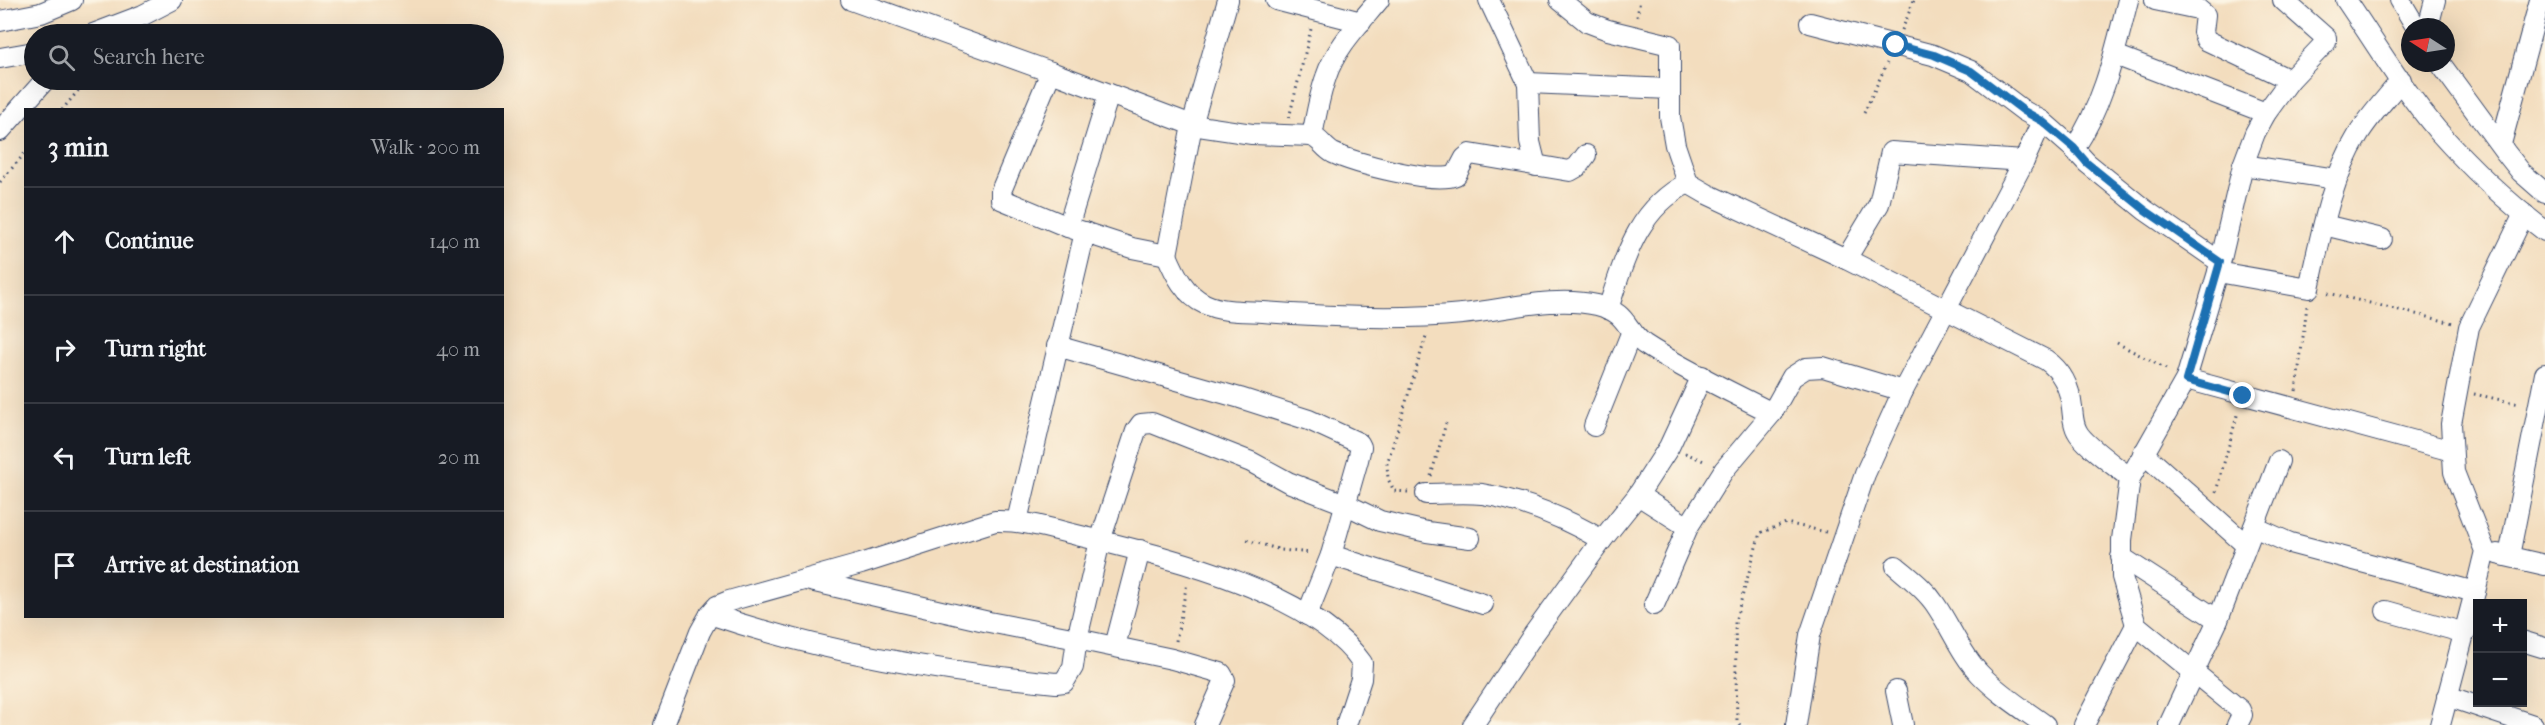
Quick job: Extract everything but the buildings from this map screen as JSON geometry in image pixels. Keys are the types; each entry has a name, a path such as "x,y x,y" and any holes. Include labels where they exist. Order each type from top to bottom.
{"street":[{"path":"0,21 41,13 72,0"},
{"path":"119,24 172,0"},
{"path":"1228,0 1192,125 1167,255 1179,281 1195,298 1222,309 1290,314 1432,316 1500,310 1560,301 1590,304 1621,315 1632,332 1656,351 1772,413"},
{"path":"1276,0 1361,22"},
{"path":"1312,136 1326,75 1350,34 1379,0"},
{"path":"1489,0 1528,83 1530,142 1536,166"},
{"path":"1560,0 1587,22 1608,30 1669,43 1670,117 1673,136 1688,183 1846,259 2046,360 2058,369 2071,397 2073,421 2077,433 2130,478"},
{"path":"2074,148 2087,129 2101,97 2115,55 2128,0"},
{"path":"2155,0 2198,9 2205,15 2203,32 2206,40 2290,80"},
{"path":"2237,725 2242,712 2136,625 2122,577 2121,557 2130,478 2186,380 2219,267 2242,165 2266,113 2290,80 2325,43 2326,38 2283,0"},
{"path":"2346,0 2438,131 2470,165 2545,231"},
{"path":"2400,0 2411,18"},
{"path":"2430,18 2435,0"},
{"path":"2501,144 2540,0"},
{"path":"860,1 1192,125 1252,134 1312,136 1321,140 1335,153 1402,173 1447,178 1456,175 1465,158 1470,154 1570,171 1577,167 1586,155"},
{"path":"1810,23 1934,55 1959,64 2042,121 2074,148 2087,163 2219,267 2309,288 2336,179 2359,133 2401,80"},
{"path":"0,58 24,54"},
{"path":"2115,55 2266,113"},
{"path":"1051,72 1000,196 1001,199 1015,207 1076,230 1132,248 1167,255"},
{"path":"2447,72 2521,172 2545,193"},
{"path":"1528,83 1670,89"},
{"path":"0,131 36,90"},
{"path":"1017,521 1057,346 1076,230 1109,94"},
{"path":"1796,725 1810,635 1865,474 1903,391 1947,310 1978,244 2024,161 2042,121"},
{"path":"1846,259 1879,204 1891,152 2024,161"},
{"path":"2242,165 2336,179"},
{"path":"1608,309 1632,241 1646,217 1668,193 1688,183"},
{"path":"2440,725 2470,627 2475,592 2485,551 2458,483 2452,452 2451,424 2469,327 2524,214"},
{"path":"2324,225 2382,240"},
{"path":"1594,426 1632,332"},
{"path":"1057,346 1240,398 1309,420 1358,441 1361,447 1331,555 1306,615"},
{"path":"1654,605 1688,527 1724,470 1772,413 1792,377 1812,367 1823,367 1903,391"},
{"path":"2509,556 2545,374"},
{"path":"1473,725 1533,635 1638,495 1669,447 1702,376"},
{"path":"2186,380 2452,452"},
{"path":"710,614 780,635 932,668 1056,683 1064,682 1073,667 1077,639 1100,541 1136,431 1141,424 1146,422 1251,462 1288,482 1396,526 1470,538"},
{"path":"2143,453 2246,545"},
{"path":"2169,725 2218,620 2279,460"},
{"path":"1426,494 1491,496 1553,514 1602,540"},
{"path":"1638,495 1688,527"},
{"path":"668,724 700,632 710,614 722,604 995,521 1017,521 1140,550 1244,583 1306,615 1346,644 1362,663 1360,679 1346,725"},
{"path":"2254,527 2290,543 2475,592"},
{"path":"1115,646 1140,550"},
{"path":"2485,551 2545,565"},
{"path":"1331,555 1483,604"},
{"path":"2121,557 2218,620"},
{"path":"1896,566 1919,585 1935,604 1957,642 1980,673 2011,702 2045,725"},
{"path":"806,580 989,622 1115,646 1219,671 1224,676 1221,690 1205,725"},
{"path":"2386,611 2470,627"},
{"path":"2084,725 2136,625"},
{"path":"2527,641 2545,648"},
{"path":"1896,691 1903,725"},
{"path":"2447,696 2533,725"}],"path":[{"path":"1864,113 1914,0"},
{"path":"1285,135 1316,9"},
{"path":"64,108 79,90"},
{"path":"0,182 24,154"},
{"path":"2293,408 2309,288 2469,327"},
{"path":"1432,316 1387,464 1388,479 1394,491 1426,494 1446,423"},
{"path":"2117,343 2186,380"},
{"path":"2457,390 2538,408"},
{"path":"2210,514 2243,396"},
{"path":"1669,447 1724,470"},
{"path":"1740,725 1737,721 1735,622 1760,533 1786,523 1845,536"},
{"path":"1247,540 1281,550 1331,555"},
{"path":"1172,659 1190,566"}],"route":[{"path":"1896,45 1934,55 1971,71 2024,111 2042,121 2074,148 2087,163 2145,210 2220,262 2186,380 2243,396"}]}
